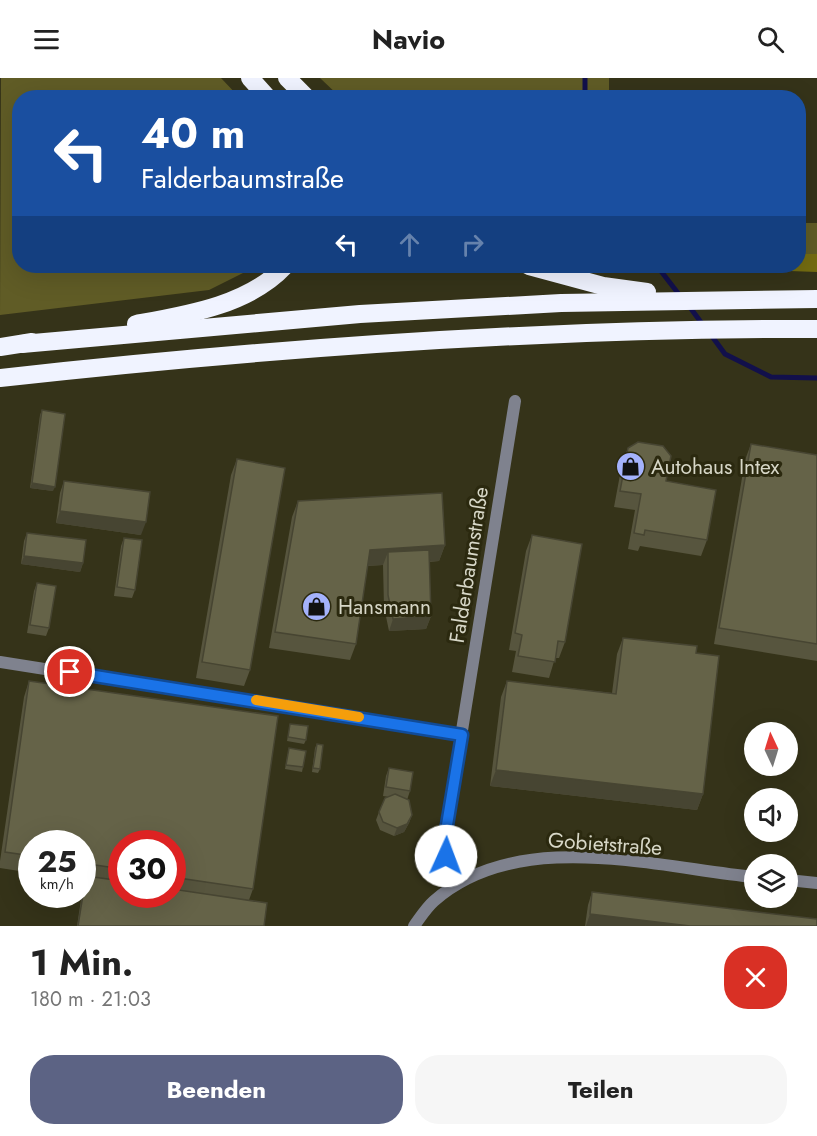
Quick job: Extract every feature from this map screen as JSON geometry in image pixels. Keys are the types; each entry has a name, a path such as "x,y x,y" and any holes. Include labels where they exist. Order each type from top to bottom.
{"highway":[{"path":"250,78 261,90"},
{"path":"287,78 299,90"},
{"path":"0,347 145,323 209,308 256,289 276,273"},
{"path":"555,273 603,286 666,297 817,299"},
{"path":"22,344 360,314 666,297"},
{"path":"0,378 166,360 350,345 563,334 817,329"}],"street":[{"name":"Falderbaumstraße","path":"456,884 446,856 445,837 515,402"},
{"path":"0,662 462,735"},
{"name":"Gobietstraße","path":"456,884 488,868 518,861 554,857 597,858 744,876"},
{"path":"798,881 817,883"},
{"path":"414,926 433,902 456,884"}],"shaded area":[{"path":"1,78 221,78 232,90 12,90 12,273 243,273 209,290 0,315"},
{"path":"320,78 609,78 609,90 333,90"},
{"path":"806,223 817,223 817,254 806,254"},
{"path":"806,254 817,254 817,272 806,272"}],"building":[{"path":"42,410 65,414 55,487 32,483"},
{"path":"638,442 663,446 671,456 666,481 716,490 707,540 645,530 644,535 634,533 641,494 620,491 628,448"},
{"path":"751,444 817,455 817,644 719,628"},
{"path":"237,459 285,468 250,670 202,662"},
{"path":"64,481 150,492 146,522 60,511"},
{"name":"Hansmann","path":"442,493 445,545 370,550 356,644 275,632 298,501"},
{"path":"27,533 86,540 83,563 24,556"},
{"path":"532,535 582,544 565,642 558,641 555,662 518,656 522,635 515,633"},
{"path":"124,538 142,540 135,590 117,587"},
{"path":"429,550 431,616 393,619 388,595 388,552"},
{"path":"37,583 56,586 49,628 30,625"},
{"path":"623,638 697,646 696,653 719,656 703,794 496,770 507,681 616,694"},
{"path":"29,681 278,716 253,889 186,879 186,830 108,830 108,867 96,865 96,830 18,830 18,854 5,852"},
{"path":"290,724 308,726 306,740 288,737"},
{"path":"317,744 323,745 320,769 313,768"},
{"path":"289,748 306,751 303,767 286,765"},
{"path":"389,768 413,772 410,791 386,787"},
{"path":"395,794 409,800 412,815 407,824 397,828 383,822 379,812 385,798"},
{"path":"96,877 108,879 108,908 186,908 186,891 267,903 264,926 78,926 81,908 96,908"},
{"path":"592,892 817,919 817,926 690,926 590,914"}],"waterway":[{"path":"585,78 585,90"},
{"path":"662,273 681,297"},
{"path":"689,306 703,325"},
{"path":"711,335 725,354 771,377 817,378"}],"slow traffic":[{"path":"256,700 359,717"}],"place":[{"name":"Autohaus Intex","path":"630,467"},
{"name":"Hansmann","path":"317,607"}],"route":[{"path":"70,672 387,721 462,735 445,837 446,856"}]}
